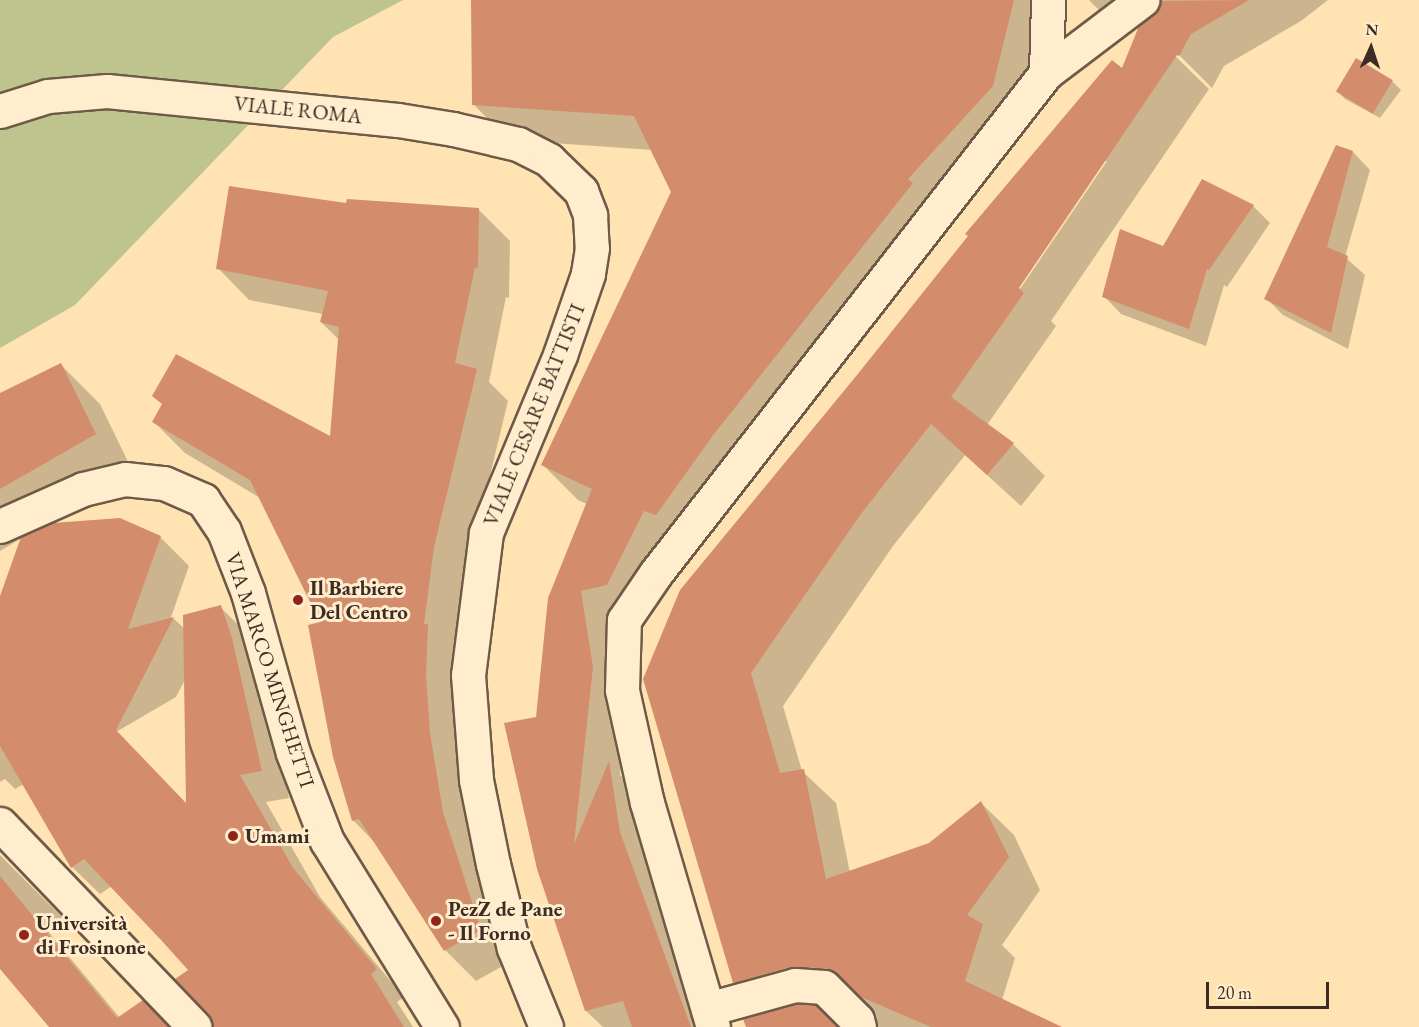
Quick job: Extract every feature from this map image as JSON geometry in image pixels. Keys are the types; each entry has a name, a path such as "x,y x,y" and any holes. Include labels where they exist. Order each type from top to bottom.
{"street":[{"path":"1046,73 1048,0"},
{"path":"859,1027 857,1020 824,987 795,986 710,1018 647,803 622,690 624,620 656,573 1046,73 1142,0"},
{"name":"VIALE ROMA","path":"0,111 48,96 107,92 398,120 453,129 518,144 549,160 581,191"},
{"name":"VIALE CESARE BATTISTI","path":"546,1027 514,948 493,864 477,780 468,675 486,533 560,355 588,274 592,248 590,215 581,191"},
{"name":"VIA MARCO MINGHETTI","path":"0,526 83,489 125,479 164,483 203,500 224,531 248,594 293,753 327,840 442,1027"},
{"path":"0,824 195,1027"}],"green space":[{"path":"0,0 403,0 333,37 75,305 0,348"}],"building":[{"path":"471,0 1014,0 993,86 908,179 913,183 714,434 656,515 644,511 607,585 581,591 593,667 574,844 609,761 620,832 691,1027 632,1027 623,1001 585,1011 537,869 504,723 536,717 548,598 592,489 541,465 671,192 634,116 472,105"},
{"path":"1249,0 1191,34 1179,56 1177,55 1019,288 1024,293 951,397 1014,443 987,475 931,424 861,514 751,673 780,773 804,769 826,879 929,843 981,801 1009,857 967,915 983,924 965,981 1062,1027 931,1027 861,997 837,974 825,968 790,967 733,983 643,679 680,590 857,375 968,236 965,234 1112,60 1122,68 1139,26 1154,15 1160,1"},
{"path":"1356,58 1393,80 1373,114 1336,91"},
{"path":"1336,145 1353,151 1327,247 1348,256 1331,333 1264,299"},
{"path":"1202,179 1254,205 1209,270 1207,269 1189,329 1102,297 1120,229 1163,246"},
{"path":"229,186 346,203 347,199 479,208 478,268 475,267 455,363 477,369 434,547 424,624 428,624 426,676 430,733 443,812 481,930 444,951 359,819 352,821 333,757 308,625 320,622 250,480 152,422 162,404 152,396 176,354 330,436 339,327 320,322 328,291 216,269"},
{"path":"61,363 96,434 0,489 0,393"},
{"path":"120,518 161,536 128,629 174,617 116,730 186,803 183,615 221,605 232,638 262,771 240,775 293,868 377,969 371,974 404,1027 213,1027 209,1014 175,979 188,970 84,859 71,868 0,746 0,596 21,537 53,523"},
{"name":"Università di Frosinone","path":"0,876 117,1018 143,1000 169,1027 49,1027 0,969"},
{"path":"797,1004 816,1005 837,1027 746,1027 743,1019"}],"place":[{"name":"Il Barbiere Del Centro","path":"298,600"},
{"name":"Umami","path":"233,836"},
{"name":"PezZ de Pane - Il Forno","path":"436,921"},
{"name":"Università di Frosinone","path":"24,935"}]}
